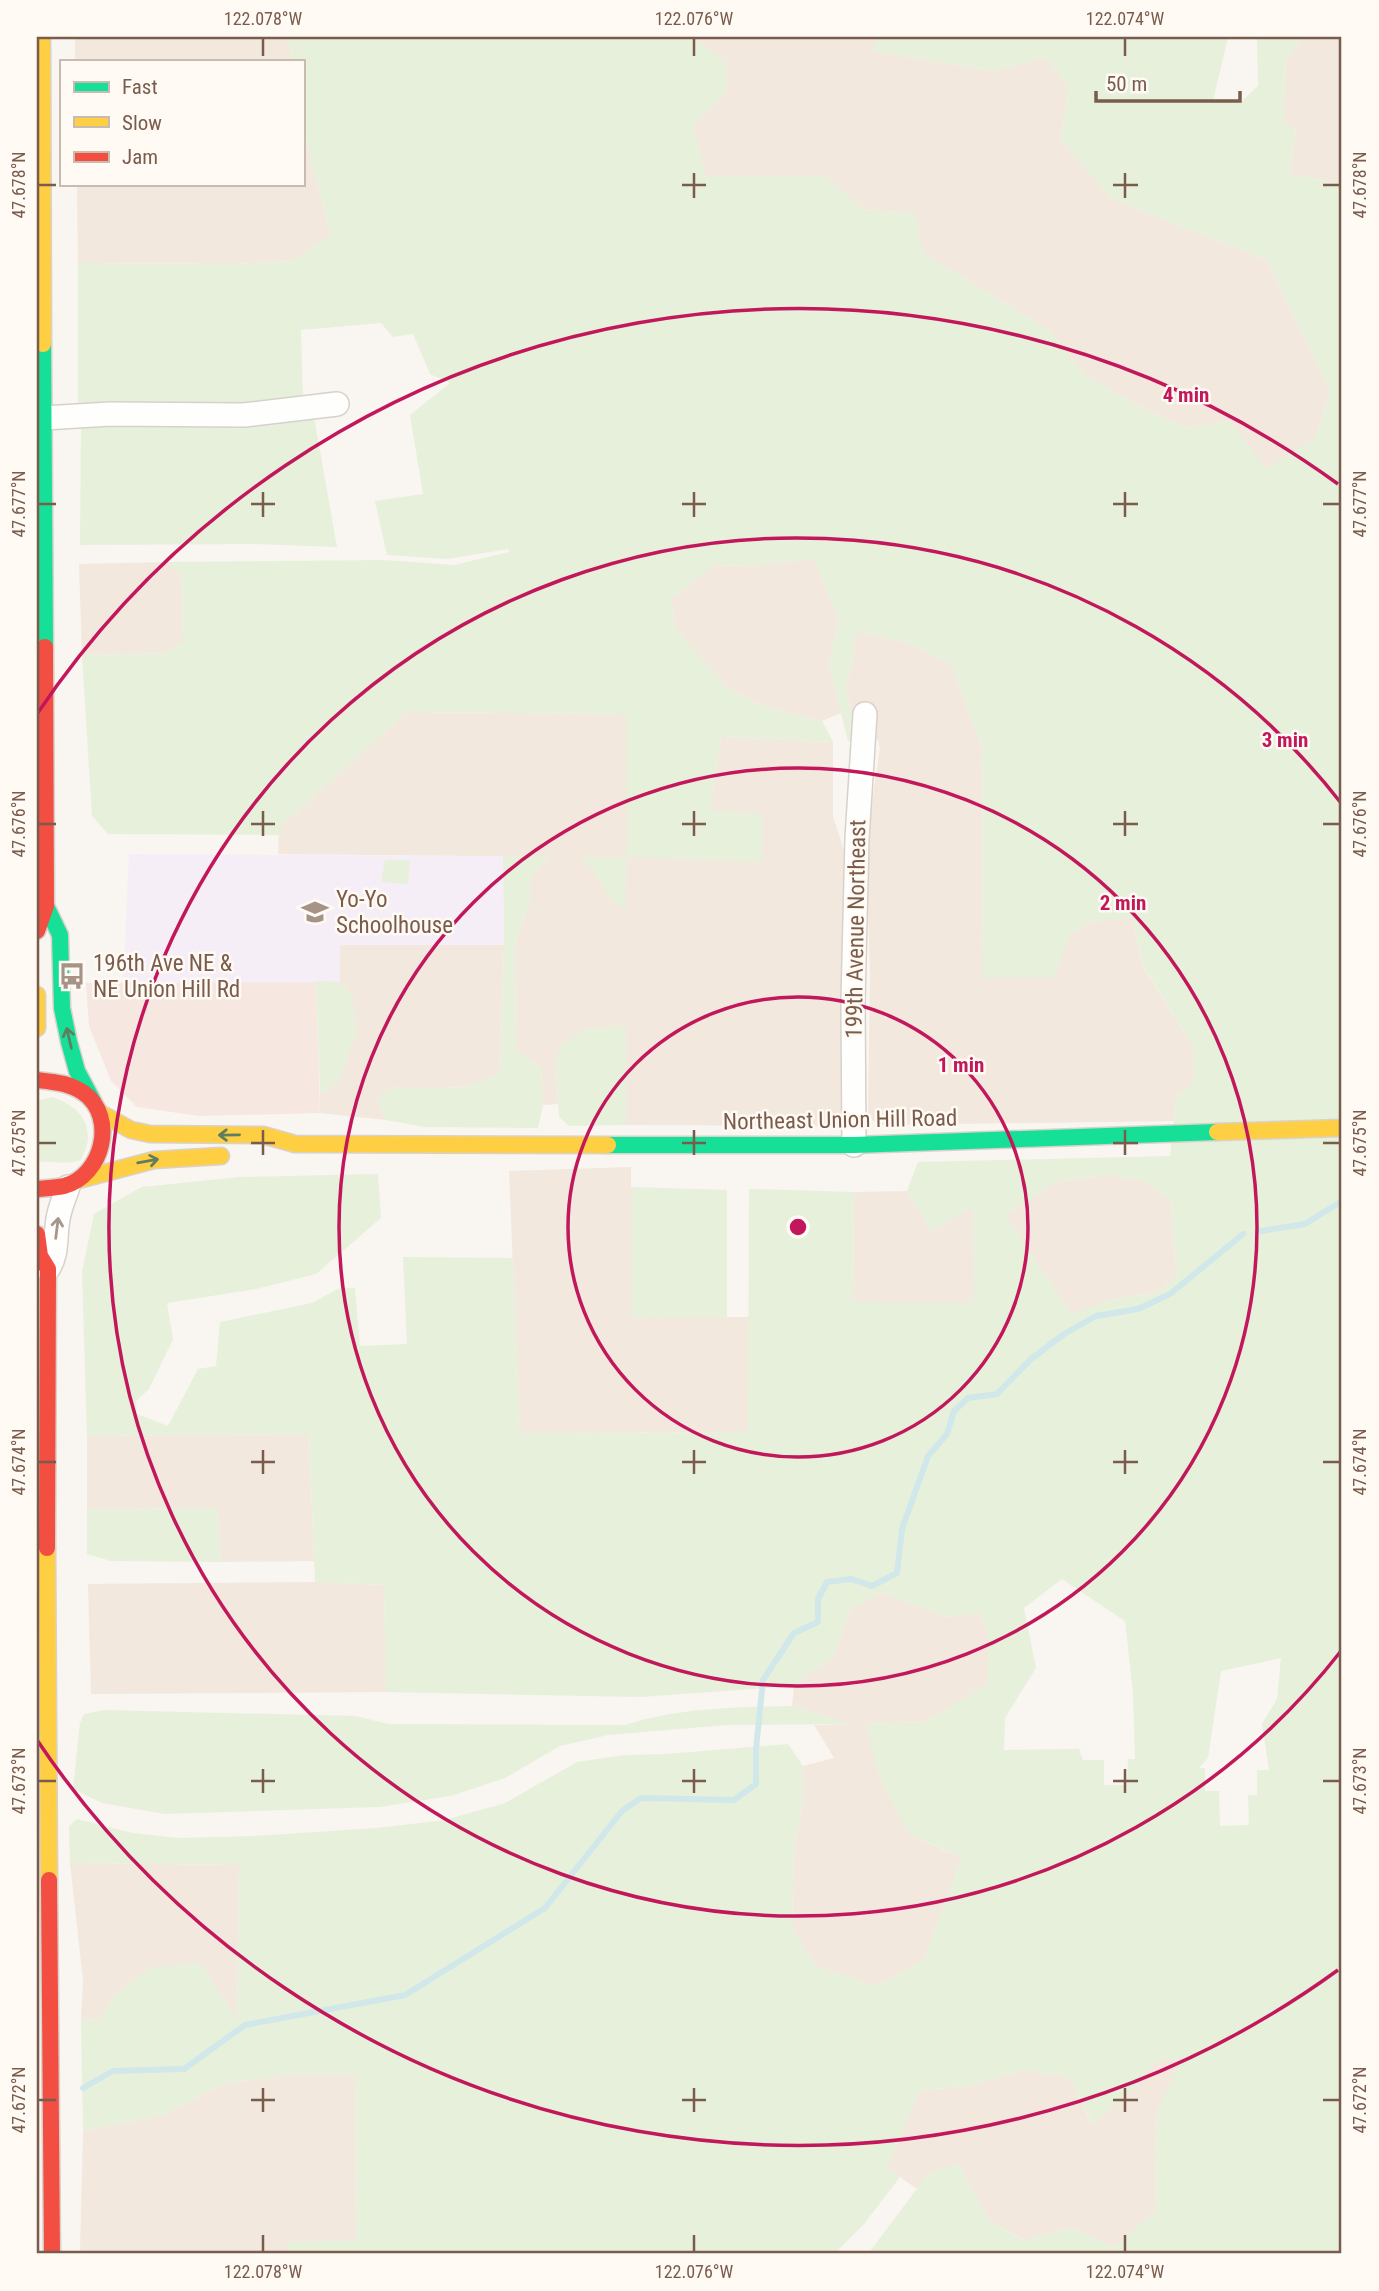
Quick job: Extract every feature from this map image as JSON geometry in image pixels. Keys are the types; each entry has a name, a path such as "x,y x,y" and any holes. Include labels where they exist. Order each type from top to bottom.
{"street":[{"path":"37,931 46,906 42,37"},
{"path":"44,418 110,414 244,415 337,404"},
{"name":"199th Avenue Northeast","path":"854,1145 856,838 865,714"},
{"path":"46,906 60,935 62,1008 69,1042 77,1072 97,1107 104,1131 102,1149 95,1166 75,1183 59,1213 55,1258 48,1269"},
{"path":"37,995 37,1028"},
{"name":"Northeast Union Hill Road","path":"37,1080 67,1082 82,1090 97,1107 131,1130 150,1134 263,1135 295,1144 854,1145 1342,1128"},
{"name":"Northeast Union Hill Road","path":"274,1152 295,1144"},
{"path":"37,1189 52,1190 154,1160 237,1156"},
{"path":"37,1234 40,1256 48,1269 47,1552 52,2254"}],"shaded area":[{"path":"75,37 288,37 292,60 75,60"},
{"path":"689,37 877,37 873,51 992,71 1045,57 1069,86 1061,140 1112,199 1267,260 1330,390 1316,438 1265,470 1230,421 1189,428 1147,411 1084,374 1050,331 922,252 915,213 863,210 826,176 705,176 692,125 727,91 727,62"},
{"path":"1303,37 1342,37 1342,184 1290,174 1296,129 1283,123 1286,60"},
{"path":"304,133 331,235 292,261 233,264 78,263 77,186 304,186"},
{"path":"814,559 839,618 829,666 841,713 822,721 756,703 727,687 676,630 671,599 714,565 749,566"},
{"path":"166,562 182,575 183,643 167,653 82,655 79,564"},
{"path":"856,631 905,642 951,664 982,747 983,978 1068,937 1090,922 1132,918 1143,967 1193,1046 1194,1083 1177,1096 1174,1121 878,1125 868,1116 870,976 867,876 869,824 880,748 878,740 856,741 846,687"},
{"path":"407,712 627,714 710,810 721,737 833,742 833,816 844,850 841,1115 829,1126 626,1125 626,1026 556,1065 558,1104 543,1105 541,1067 516,1051 515,945 530,900 530,877 549,857 278,854 279,828"},
{"name":"Yo-Yo Schoolhouse","path":"129,854 503,856 504,945 340,945 340,982 123,983"},
{"path":"339,945 504,945 500,1072 483,1083 436,1090 393,1087 377,1100 386,1120 320,1113 320,1093 327,1091 352,994 340,982"},
{"path":"316,981 320,1113 199,1116 137,1107 111,1081 89,1026 86,983"},
{"path":"631,1167 631,1317 749,1317 749,1432 520,1433 509,1171"},
{"path":"1106,1175 1141,1180 1170,1199 1177,1275 1158,1292 1114,1299 1072,1315 1005,1215 1056,1182"},
{"path":"907,1191 932,1231 973,1206 975,1303 853,1303 854,1192"},
{"path":"309,1434 314,1561 221,1562 217,1508 87,1509 87,1436"},
{"path":"315,1582 384,1585 386,1692 91,1694 88,1584"},
{"path":"882,1592 947,1617 980,1613 988,1634 989,1684 925,1722 866,1724 909,1834 948,1852 963,1855 924,1960 877,1986 816,1966 792,1928 794,1847 803,1802 803,1766 834,1758 814,1725 850,1724 792,1706 794,1686 835,1655 849,1610"},
{"path":"70,1863 239,1865 237,2021 117,1992 100,2019 81,2020 83,1981"},
{"path":"1183,2058 1157,2112 1156,2211 1114,2247 1072,2228 1024,2240 989,2220 958,2164 928,2174 917,2189 886,2167 920,2090 964,2087 1023,2070 1070,2078 1091,2123 1137,2085 1156,2060"},
{"path":"288,2075 355,2075 356,2241 289,2242 288,2254 80,2254 83,2131 163,2115 222,2084"}],"green space":[{"path":"288,37 689,37 727,61 727,91 693,125 706,176 826,176 863,210 916,213 922,252 1050,331 1084,374 1147,411 1189,428 1230,421 1266,469 1316,438 1330,390 1267,260 1112,199 1061,140 1069,86 1045,57 992,71 872,51 877,37 1228,37 1213,101 1241,102 1258,86 1257,37 1303,37 1286,60 1283,123 1296,128 1290,174 1342,184 1342,2254 868,2254 928,2174 958,2164 989,2220 1023,2240 1072,2228 1114,2247 1156,2211 1157,2112 1182,2058 1156,2061 1137,2085 1092,2124 1070,2078 1023,2070 964,2087 920,2090 887,2167 900,2177 864,2224 834,2254 288,2254 288,2242 356,2240 355,2075 288,2075 222,2084 163,2115 83,2131 81,2020 100,2019 117,1992 151,1967 201,1963 237,2020 239,1865 70,1863 69,1826 77,1819 133,1833 178,1838 377,1828 445,1820 505,1803 577,1762 625,1755 788,1744 803,1766 803,1802 794,1847 792,1928 816,1966 877,1986 924,1960 963,1855 949,1852 909,1834 879,1777 866,1724 925,1722 988,1684 988,1634 980,1613 947,1617 882,1592 849,1610 835,1655 794,1686 640,1697 386,1692 384,1585 315,1582 309,1434 87,1436 82,1272 94,1214 142,1187 239,1177 378,1174 381,1218 316,1274 256,1289 167,1303 173,1339 149,1389 136,1401 137,1414 168,1426 198,1369 216,1366 220,1322 312,1303 340,1288 355,1288 360,1346 407,1344 403,1257 513,1258 520,1433 748,1432 749,1189 854,1192 853,1302 974,1303 973,1207 932,1231 907,1191 918,1162 1170,1156 1177,1096 1194,1083 1193,1046 1143,966 1132,918 1090,922 1068,937 1055,977 983,978 982,747 951,664 905,642 856,631 846,687 856,741 848,741 829,666 839,618 814,559 749,566 715,565 671,599 676,630 727,687 756,703 822,721 833,742 721,737 710,810 762,814 762,862 627,857 626,714 407,712 279,828 279,835 108,834 92,816 82,655 167,653 183,643 182,575 166,562 384,560 454,565 509,552 508,549 448,559 387,555 375,501 423,494 410,415 450,383 430,374 413,334 393,337 381,323 301,330 303,401 237,408 78,409 78,263 233,264 292,261 331,235 304,133 304,60 292,60","holes":["1106,1175 1141,1180 1170,1199 1177,1275 1158,1292 1114,1299 1072,1314 1005,1215 1056,1182","1062,1579 1125,1621 1133,1693 1135,1759 1128,1759 1127,1785 1104,1785 1104,1760 1083,1760 1079,1749 1004,1750 1005,1718 1036,1668 1024,1608","1281,1658 1277,1699 1262,1724 1269,1770 1257,1770 1257,1795 1248,1795 1249,1825 1220,1826 1219,1791 1205,1791 1205,1768 1199,1768 1208,1758 1221,1671"]},
{"path":"314,417 337,547 255,544 80,545 81,426"},
{"path":"503,856 550,856 530,877 530,900 515,945 516,1050 541,1067 543,1105 538,1128 425,1127 386,1120 377,1100 393,1087 462,1087 500,1072 504,945"},
{"path":"579,857 627,857 625,910 608,896 594,871"},
{"path":"385,860 410,860 408,884 381,882"},
{"path":"316,981 340,982 352,994 357,1030 341,1078 327,1091 320,1093"},
{"path":"626,1025 626,1125 569,1126 559,1117 556,1065 559,1048 584,1029"},
{"path":"52,1097 72,1107 85,1122 88,1141 81,1160 65,1163 37,1162 37,1101"},
{"path":"631,1187 727,1190 727,1317 631,1318"},
{"path":"217,1508 221,1562 111,1561 87,1554 87,1509"},
{"path":"792,1706 853,1724 727,1725 608,1735 560,1746 505,1778 451,1796 380,1807 165,1814 102,1803 73,1789 80,1723 84,1714 104,1710 355,1716 389,1724 625,1725 687,1712"}],"waterway":[{"path":"1261,1231 1305,1224 1342,1201"},
{"path":"83,2088 113,2071 184,2069 245,2025 405,1995 545,1908 622,1811 641,1798 734,1800 756,1784 756,1749 763,1680 794,1633 818,1622 818,1599 827,1582 851,1579 872,1586 897,1573 902,1529 928,1456 947,1434 954,1411 968,1398 997,1394 1031,1359 1064,1334 1096,1316 1138,1309 1170,1294 1243,1234"}],"traffic: fast":[{"path":"43,344 45,647"},
{"path":"46,906 60,935 62,1008 69,1042 77,1071 93,1101"},
{"path":"608,1145 854,1145 1217,1132"}],"traffic: slow":[{"path":"42,37 43,344"},
{"path":"37,995 37,1028"},
{"path":"100,1113 131,1130 150,1134 263,1135 295,1144 608,1145"},
{"path":"1217,1132 1342,1128"},
{"path":"82,1179 154,1160 221,1156"},
{"path":"47,1548 49,1880"}],"traffic: jam":[{"path":"37,931 46,906 45,647"},
{"path":"37,1080 67,1085 84,1093 94,1103 102,1130 101,1145 88,1171 64,1186 37,1189"},
{"path":"37,1234 40,1256 48,1269 47,1548"},
{"path":"49,1880 52,2254"}],"place":[{"name":"Yo-Yo Schoolhouse","path":"315,912"},
{"name":"196th Ave NE & NE Union Hill Rd","path":"72,976"}]}
